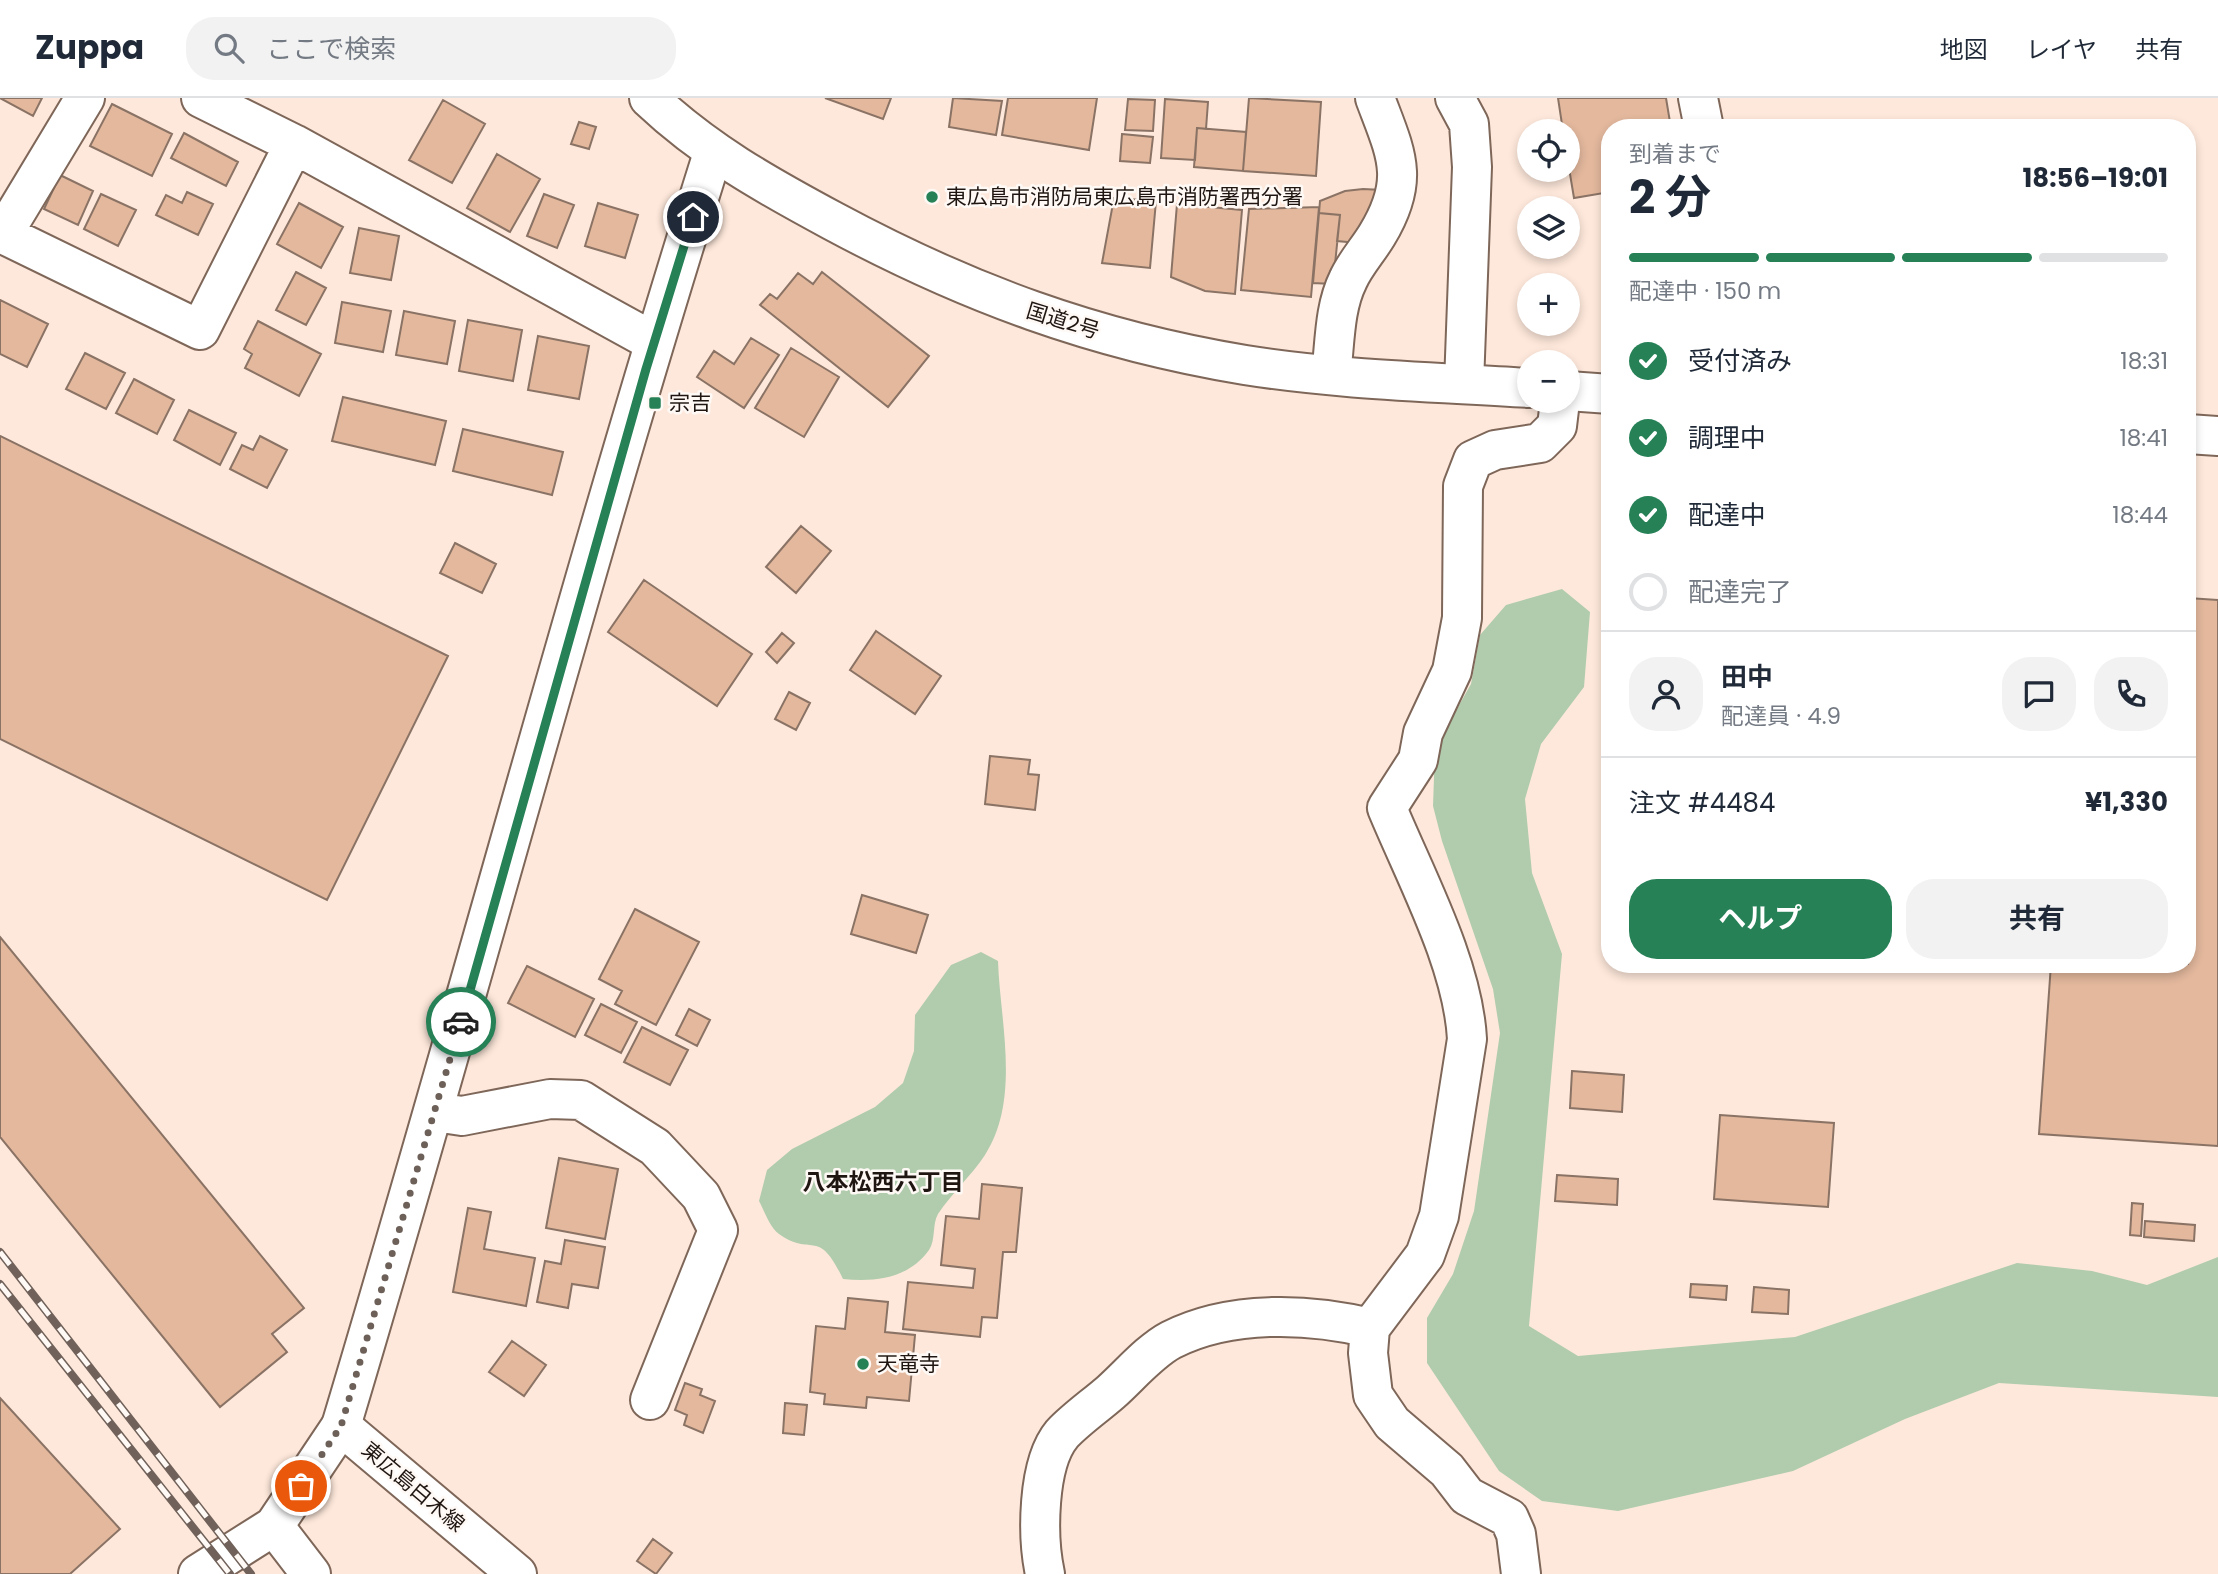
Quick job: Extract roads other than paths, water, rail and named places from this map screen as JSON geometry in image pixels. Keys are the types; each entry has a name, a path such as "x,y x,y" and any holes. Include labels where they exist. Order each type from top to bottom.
{"main road":[{"path":"85,98 3,234 200,330 294,144"},
{"path":"201,98 294,144 654,342"},
{"name":"国道2号","path":"649,98 713,153 896,255 987,296 1070,325 1158,348 1246,365 1331,375 1517,387"},
{"path":"1331,375 1337,313 1348,280 1392,210 1399,178 1395,151 1375,98"},
{"path":"1455,98 1469,124 1472,167 1464,384"},
{"path":"1698,98 1702,119"},
{"path":"341,1426 435,1112 654,342 713,153"},
{"path":"1580,392 1601,393"},
{"path":"1521,1574 1516,1534 1509,1518 1467,1496 1447,1470 1392,1423 1373,1395 1368,1353 1370,1328 1425,1255 1439,1216 1467,1039 1465,1011 1455,973 1387,808 1418,760 1423,733 1451,671 1462,618 1464,486 1473,460 1495,450 1539,443 1557,426 1559,413"},
{"path":"2196,435 2218,436"},
{"path":"435,1112 462,1116 550,1100 581,1100 655,1147 701,1196 718,1230 650,1400"},
{"path":"1045,1574 1041,1560 1043,1476 1061,1436 1170,1340 1222,1322 1275,1317 1349,1323 1370,1328"},
{"name":"東広島白木線","path":"198,1574 274,1526 341,1426 517,1574"},
{"path":"274,1526 311,1574"}],"railway":[{"path":"0,1252 251,1574"},
{"path":"0,1284 230,1574"}],"place":[{"name":"東広島市消防局東広島市消防署西分署","path":"932,197"},
{"name":"宗吉","path":"655,403"},
{"name":"天竜寺","path":"863,1364"}],"district":[{"name":"八本松西六丁目","path":"883,1182"}]}
